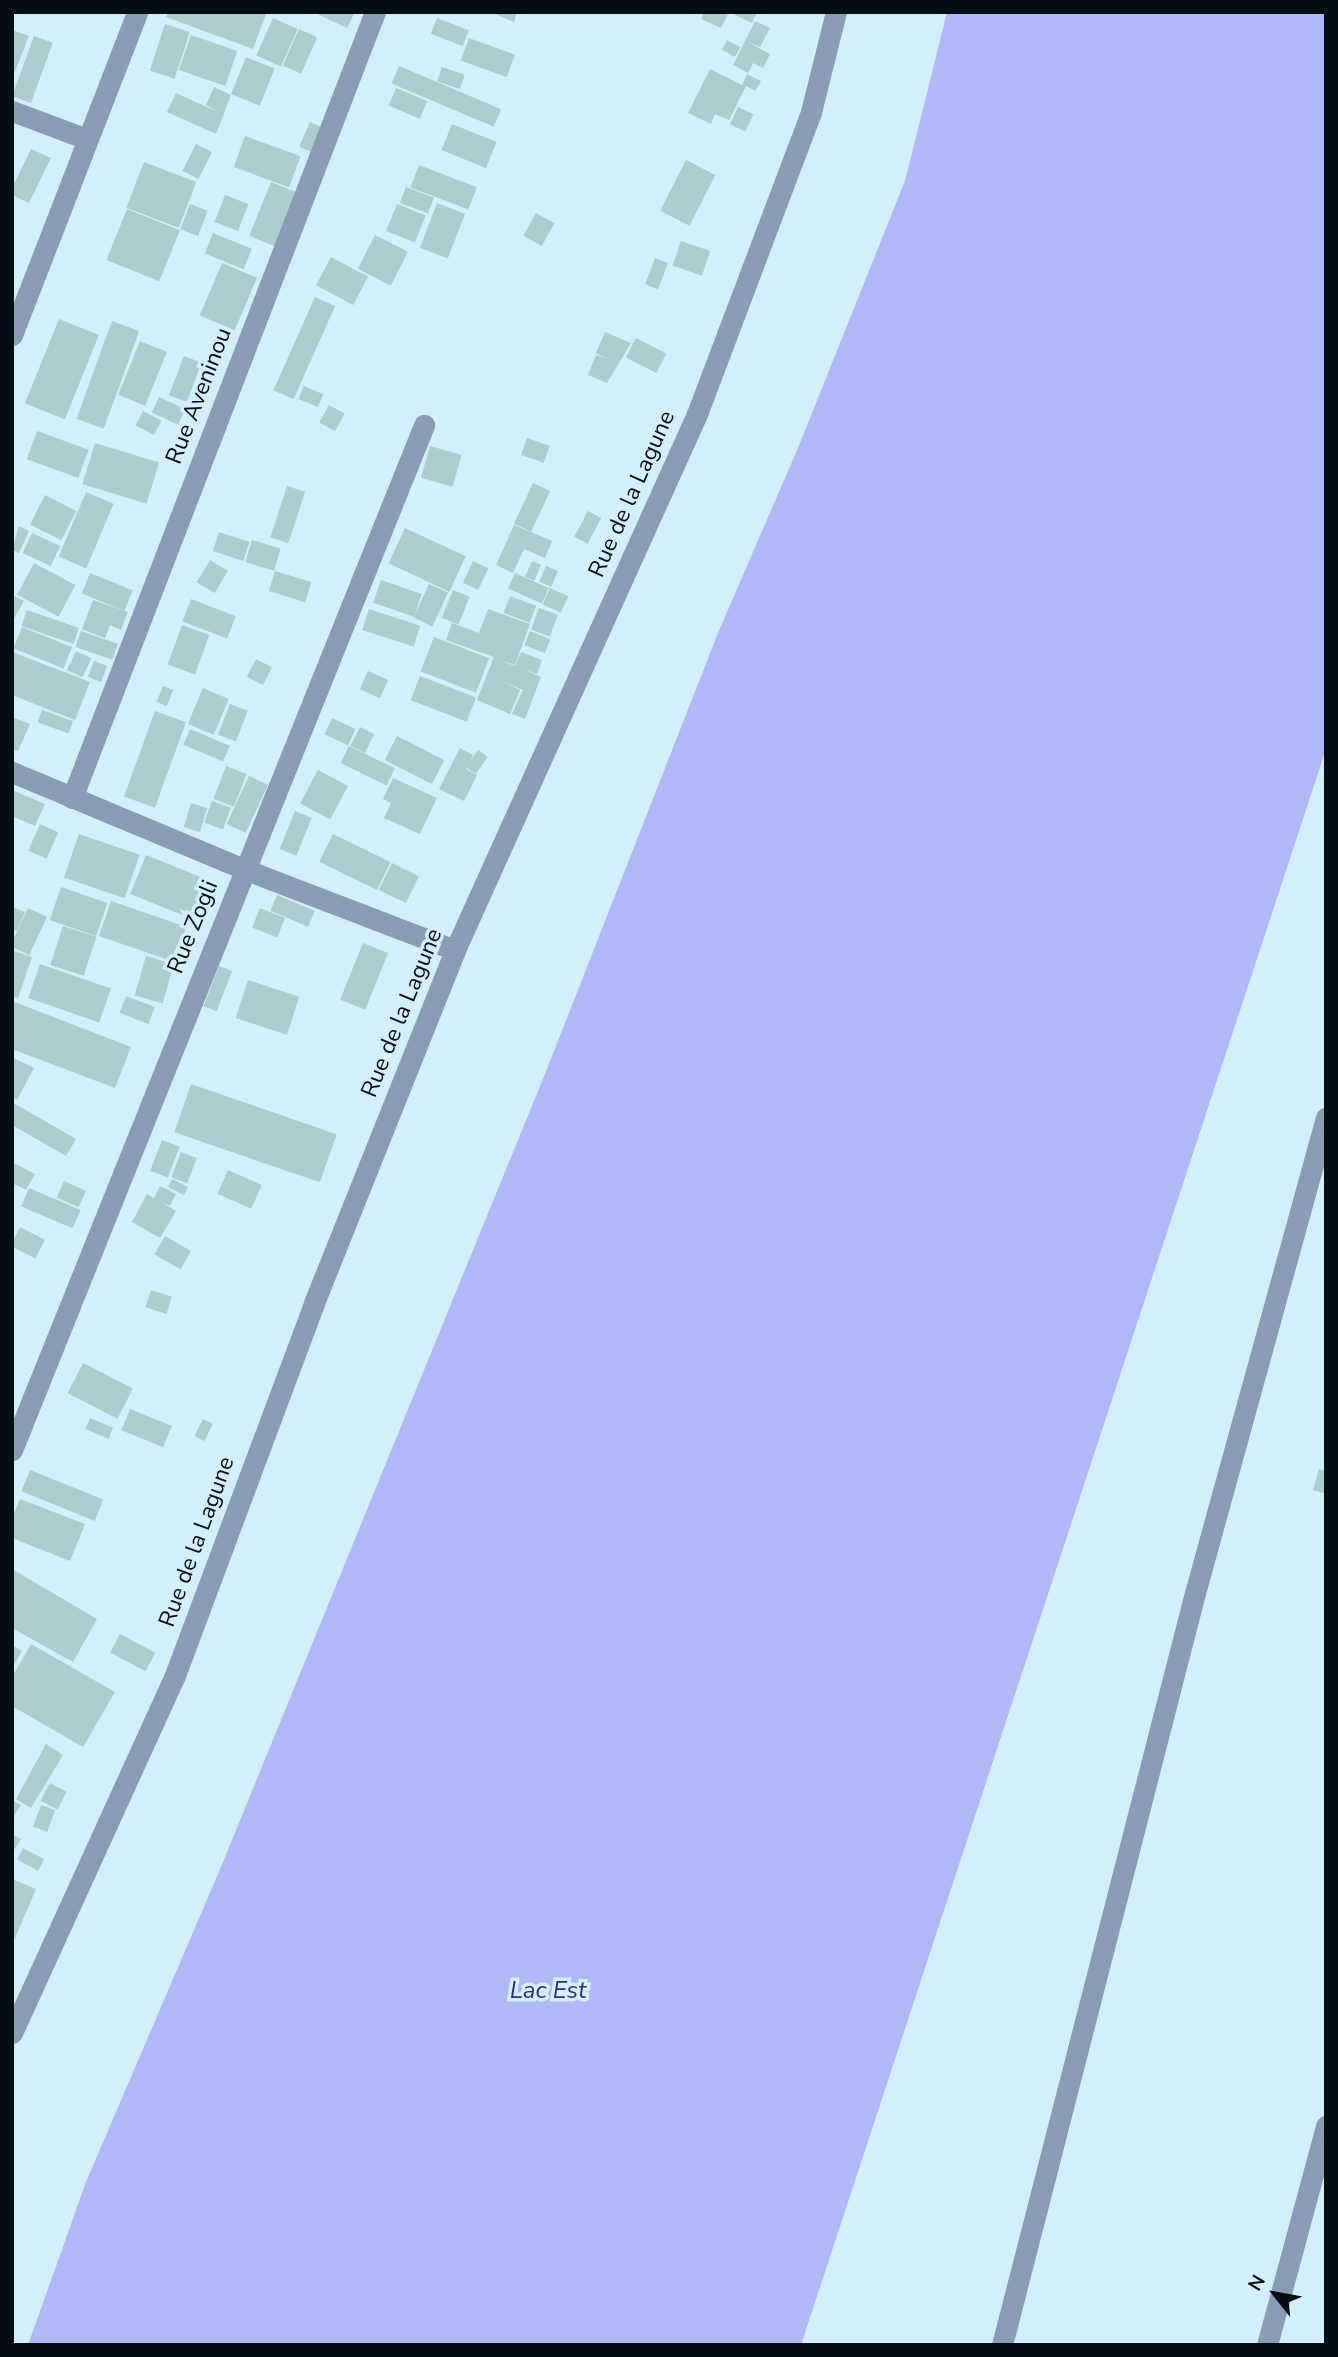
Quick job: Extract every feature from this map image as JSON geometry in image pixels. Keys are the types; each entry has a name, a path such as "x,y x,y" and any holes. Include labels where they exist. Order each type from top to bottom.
{"street":[{"path":"12,335 137,12"},
{"name":"Rue Aveninou","path":"72,798 375,12"},
{"name":"Rue de la Lagune","path":"12,2033 174,1678 314,1303 455,950 697,414 811,112 836,12"},
{"path":"12,111 87,139"},
{"name":"Rue Zogli","path":"12,1450 424,425"},
{"path":"12,772 244,869 455,950"},
{"path":"1002,2345 1195,1593 1326,1118"},
{"path":"1267,2345 1326,2126"}],"water":[{"name":"Lac Est","path":"947,12 1326,12 1326,749 801,2345 28,2345 86,2182 221,1867 547,1069 718,633 798,448 905,181"}],"building":[{"path":"168,12 266,14 253,49 166,17"},
{"path":"313,12 355,12 347,28"},
{"path":"490,12 517,12 514,22"},
{"path":"704,12 729,12 721,28 701,19"},
{"path":"729,12 757,12 752,23"},
{"path":"273,18 298,29 281,66 256,55"},
{"path":"437,18 469,30 463,46 431,34"},
{"path":"755,21 770,28 760,47 748,42 770,54 763,68 753,63 748,73 733,65"},
{"path":"165,24 190,32 175,79 150,71"},
{"path":"299,29 317,37 301,74 283,66"},
{"path":"12,30 29,36 12,79"},
{"path":"191,35 237,51 225,86 179,70"},
{"path":"34,36 53,43 31,103 12,96"},
{"path":"469,38 515,55 507,77 461,61"},
{"path":"727,40 740,47 735,57 722,50"},
{"path":"246,57 275,69 260,106 231,94"},
{"path":"399,66 501,109 494,127 392,83"},
{"path":"442,67 465,75 460,89 437,81"},
{"path":"710,69 742,85 747,74 761,81 755,91 746,86 729,120 715,114 711,124 688,113"},
{"path":"214,87 231,95 216,134 167,112 176,93 218,112 206,105"},
{"path":"396,88 427,101 420,119 389,105"},
{"path":"738,107 753,114 745,131 730,124"},
{"path":"310,122 326,129 315,154 299,147"},
{"path":"452,124 497,142 486,168 442,150"},
{"path":"245,136 300,156 289,187 234,167"},
{"path":"196,144 212,152 198,179 182,171"},
{"path":"31,149 51,158 29,203 12,195 12,188"},
{"path":"686,160 715,175 690,226 660,211"},
{"path":"144,162 196,182 179,228 126,208"},
{"path":"419,165 477,187 468,210 410,187"},
{"path":"271,182 298,193 276,247 249,236"},
{"path":"406,187 434,198 428,214 400,203"},
{"path":"225,195 248,204 238,231 215,222"},
{"path":"437,203 465,214 448,259 420,248"},
{"path":"190,204 208,211 198,236 180,229"},
{"path":"397,204 426,216 415,243 386,231"},
{"path":"127,209 180,230 159,281 106,260"},
{"path":"536,213 554,223 542,246 523,236"},
{"path":"213,233 252,249 244,269 205,253"},
{"path":"375,235 408,252 391,286 358,269"},
{"path":"681,241 710,251 702,276 673,266"},
{"path":"331,257 368,277 353,305 316,285"},
{"path":"655,258 668,263 658,289 645,284"},
{"path":"222,263 257,278 235,330 200,315"},
{"path":"315,297 335,306 294,399 274,390"},
{"path":"59,319 99,335 65,419 25,403"},
{"path":"112,321 139,331 104,429 76,419"},
{"path":"605,332 631,343 607,383 588,375 596,355 607,359 596,353"},
{"path":"636,338 666,353 656,373 626,358"},
{"path":"140,341 167,352 145,406 118,395"},
{"path":"184,356 202,363 187,402 169,395"},
{"path":"304,386 323,394 318,407 299,399"},
{"path":"159,397 185,409 178,425 152,412"},
{"path":"329,405 345,414 335,431 319,422"},
{"path":"143,411 162,421 154,435 135,425"},
{"path":"37,431 89,450 78,478 27,459"},
{"path":"527,438 550,446 544,463 521,455"},
{"path":"95,443 159,463 147,504 82,484"},
{"path":"430,446 462,455 453,487 421,478"},
{"path":"533,483 550,491 531,532 514,524"},
{"path":"287,486 305,492 288,543 270,537"},
{"path":"86,492 114,504 86,568 59,556"},
{"path":"45,495 76,511 61,540 30,524"},
{"path":"588,511 601,518 588,544 574,537"},
{"path":"514,525 552,541 545,558 524,549 513,573 496,565"},
{"path":"19,526 29,531 19,553 12,550"},
{"path":"405,528 466,556 449,592 389,563"},
{"path":"219,532 249,542 243,561 213,551"},
{"path":"32,533 60,546 51,566 23,553"},
{"path":"252,540 281,549 274,571 245,562"},
{"path":"210,560 228,571 215,593 197,582"},
{"path":"473,561 488,568 478,590 463,583"},
{"path":"532,561 541,565 534,581 525,577"},
{"path":"34,563 75,585 59,617 17,595"},
{"path":"546,566 558,571 551,587 539,582"},
{"path":"275,571 311,582 305,602 269,591"},
{"path":"90,573 133,590 124,611 82,593"},
{"path":"515,573 549,588 542,604 508,589"},
{"path":"381,580 422,594 414,617 373,603"},
{"path":"429,584 448,593 432,626 413,618"},
{"path":"550,588 568,596 561,613 543,604"},
{"path":"453,590 470,597 458,625 442,618"},
{"path":"12,595 24,601 12,622"},
{"path":"510,596 536,606 530,623 504,613"},
{"path":"191,599 236,616 227,639 182,621"},
{"path":"93,600 128,612 121,630 110,625 105,638 82,629"},
{"path":"539,608 558,615 550,636 531,630"},
{"path":"369,609 420,626 414,647 362,630"},
{"path":"488,609 530,624 515,665 499,660 515,666 521,652 542,660 537,674 523,669 541,677 525,719 512,714 523,690 501,681 520,690 510,714 477,700 494,657 446,640 452,623 479,633"},
{"path":"27,610 79,628 73,644 21,626"},
{"path":"182,625 209,635 195,674 168,664"},
{"path":"22,627 72,647 63,669 13,648"},
{"path":"81,631 118,644 112,660 75,647"},
{"path":"530,631 550,639 545,653 524,645"},
{"path":"434,637 489,658 476,693 421,672"},
{"path":"76,651 91,658 83,677 67,670"},
{"path":"12,652 90,682 75,720 12,695"},
{"path":"256,659 272,667 263,685 247,677"},
{"path":"94,661 107,666 101,682 88,677"},
{"path":"368,671 388,680 380,698 360,689"},
{"path":"420,676 476,698 467,722 411,700"},
{"path":"163,686 173,690 167,706 157,702"},
{"path":"203,688 229,699 214,735 188,724"},
{"path":"230,704 248,711 236,742 218,735"},
{"path":"42,710 73,721 69,734 38,722"},
{"path":"155,711 186,722 155,808 124,797"},
{"path":"12,717 30,724 18,751 12,749"},
{"path":"332,718 356,729 348,745 324,734"},
{"path":"360,727 374,734 365,753 350,746"},
{"path":"190,729 230,746 223,761 183,745"},
{"path":"397,736 444,760 432,784 385,760"},
{"path":"349,746 395,768 387,785 341,763"},
{"path":"460,748 473,755 466,769 477,775 464,801 439,789"},
{"path":"478,750 488,757 476,774 466,767"},
{"path":"226,766 247,774 234,807 213,799"},
{"path":"318,770 348,786 330,820 300,804"},
{"path":"249,776 268,785 246,833 227,824"},
{"path":"393,778 437,798 420,834 384,818 391,803 383,799"},
{"path":"12,790 45,804 35,826 12,816"},
{"path":"212,801 231,808 223,829 204,823"},
{"path":"191,803 207,808 200,832 184,827"},
{"path":"295,811 312,818 296,856 280,849"},
{"path":"40,824 58,832 46,859 28,850"},
{"path":"79,834 140,855 125,898 64,877"},
{"path":"333,834 391,862 377,890 319,862"},
{"path":"146,855 210,881 194,920 130,894"},
{"path":"392,863 419,876 406,903 379,890"},
{"path":"61,887 107,903 96,936 50,920"},
{"path":"277,895 315,911 308,927 270,911"},
{"path":"111,901 187,927 175,962 99,936"},
{"path":"12,907 25,912 17,931 12,929"},
{"path":"28,908 47,917 29,955 12,947"},
{"path":"260,908 285,918 277,938 252,927"},
{"path":"63,926 96,937 84,976 50,965"},
{"path":"363,943 388,953 365,1010 340,1000"},
{"path":"14,951 32,957 18,998 12,996"},
{"path":"146,956 174,964 163,1003 135,995"},
{"path":"40,964 111,988 99,1022 28,998"},
{"path":"219,966 232,971 217,1011 204,1006"},
{"path":"248,980 299,997 287,1035 236,1018"},
{"path":"126,996 155,1007 148,1024 120,1013"},
{"path":"12,1001 131,1047 115,1088 12,1049"},
{"path":"12,1057 34,1068 17,1100 12,1097"},
{"path":"191,1084 337,1134 320,1182 174,1132"},
{"path":"12,1102 76,1139 66,1156 12,1125"},
{"path":"162,1140 180,1147 168,1178 150,1171"},
{"path":"181,1152 197,1158 187,1183 171,1177"},
{"path":"12,1162 35,1174 26,1190 12,1183"},
{"path":"228,1170 262,1185 251,1209 217,1194"},
{"path":"172,1179 188,1187 184,1195 168,1187"},
{"path":"64,1181 86,1191 79,1207 57,1197"},
{"path":"160,1186 176,1194 170,1206 161,1202 176,1211 160,1238 132,1222 147,1194 154,1198"},
{"path":"29,1188 81,1210 73,1228 21,1206"},
{"path":"20,1227 45,1240 35,1258 12,1246"},
{"path":"165,1236 191,1251 180,1269 154,1254"},
{"path":"151,1290 172,1297 166,1314 145,1307"},
{"path":"83,1363 133,1388 117,1419 68,1393"},
{"path":"130,1409 172,1426 163,1447 121,1430"},
{"path":"90,1418 113,1428 108,1439 85,1429"},
{"path":"203,1419 213,1424 204,1441 194,1436"},
{"path":"1319,1469 1326,1471 1326,1494 1313,1490"},
{"path":"30,1470 103,1500 95,1521 21,1491"},
{"path":"20,1499 85,1524 70,1561 12,1538 12,1518"},
{"path":"12,1569 97,1619 73,1662 12,1628"},
{"path":"120,1634 155,1653 145,1671 110,1653"},
{"path":"31,1644 115,1692 83,1747 12,1706 12,1677"},
{"path":"12,1645 22,1651 12,1668"},
{"path":"46,1744 63,1755 31,1808 16,1799"},
{"path":"50,1783 67,1792 57,1810 41,1801"},
{"path":"12,1800 21,1805 12,1819"},
{"path":"41,1805 55,1810 47,1832 33,1827"},
{"path":"12,1834 21,1839 12,1853"},
{"path":"23,1848 44,1859 38,1871 17,1859"},
{"path":"12,1879 36,1889 12,1945"}]}
